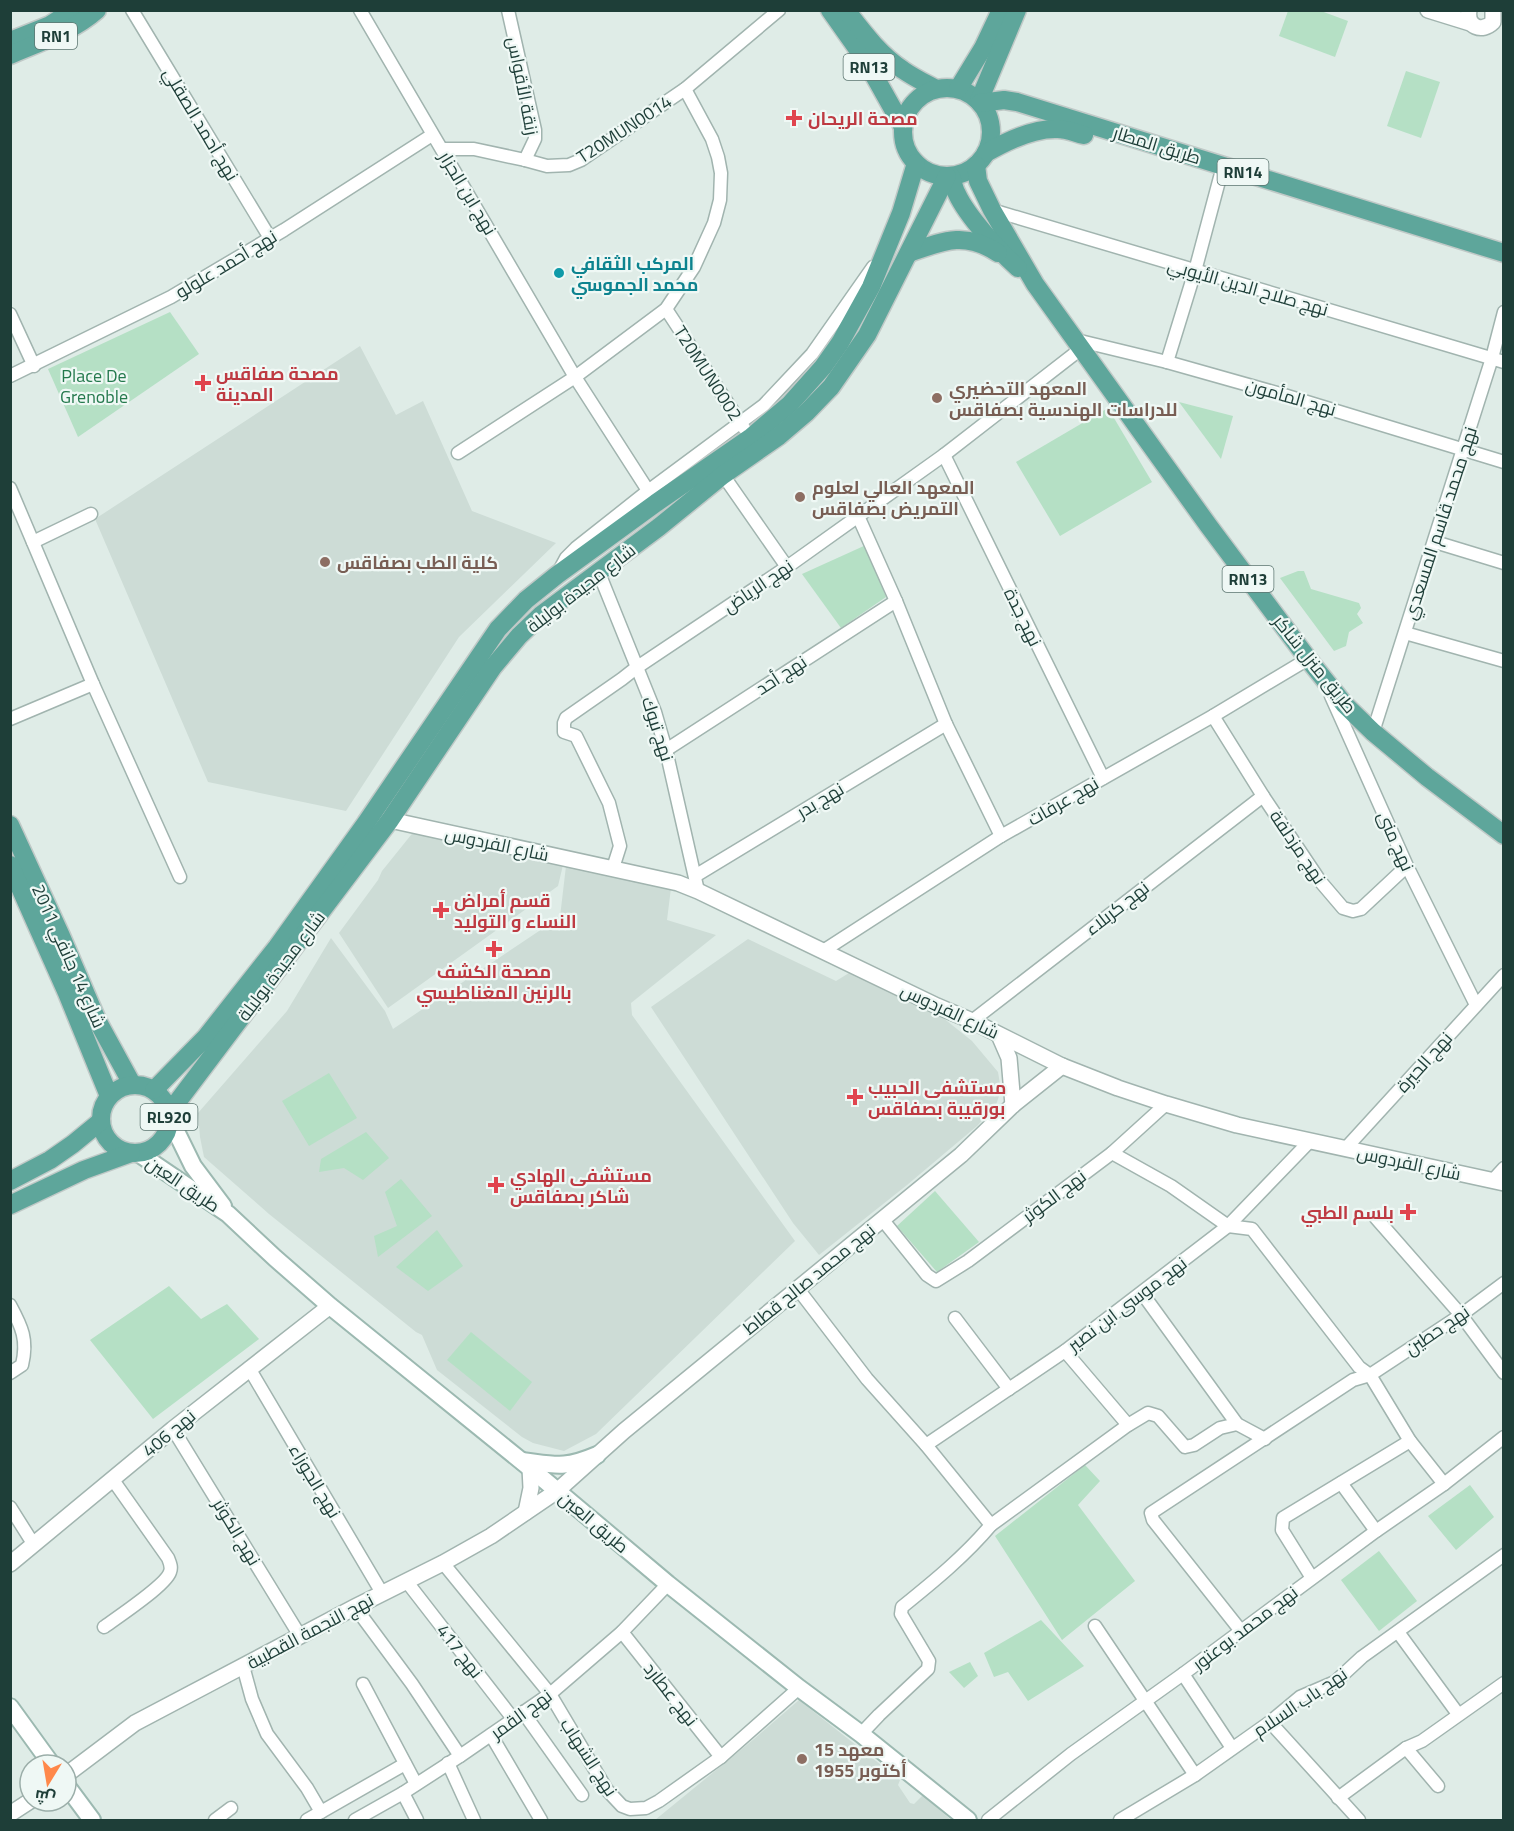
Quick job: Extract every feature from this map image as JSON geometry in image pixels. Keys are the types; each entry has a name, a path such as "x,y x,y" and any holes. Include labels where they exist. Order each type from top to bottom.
{"main road":[{"name":"RN1","path":"10,41 50,25 73,10"},
{"name":"RN1","path":"10,55 59,34 86,20 97,10"},
{"name":"RN13","path":"830,10 866,61 903,128"},
{"name":"RN13","path":"846,10 886,58 936,89"},
{"path":"958,90 983,48 1001,10"},
{"path":"979,102 1017,10"},
{"path":"951,88 969,94 979,102 987,114 991,127 991,140 981,159 964,173 949,176 936,175 916,163 905,147 903,128 906,114 913,103 924,94 936,89 951,88"},
{"name":"طريق المطار","path":"979,102 1004,100 1017,102 1503,266"},
{"name":"طريق المطار","path":"981,159 1000,144 1055,129 1064,129 1221,171 1503,253"},
{"name":"طريق منزل شاكر","path":"981,159 978,181 1035,284 1201,516 1308,659 1344,704 1373,732 1503,835"},
{"name":"شارع مجيدة بوليلة","path":"154,1090 206,1036 277,947 366,823 498,629 526,600 652,497 745,430 790,404 823,367 840,343 871,287 901,213 916,163"},
{"name":"طريق منزل شاكر","path":"949,176 965,208 1007,258 1035,284"},
{"name":"شارع مجيدة بوليلة","path":"169,1116 397,822 493,668 519,636 541,615 723,475 779,435 806,413 831,387 867,335 949,176"},
{"path":"909,253 942,242 969,239 988,246 1007,258"},
{"name":"شارع 14 جانفي 2011","path":"10,825 97,1020 132,1084"},
{"name":"شارع 14 جانفي 2011","path":"10,865 109,1096"},
{"name":"RL920","path":"101,1121 102,1130 107,1138 122,1150 135,1153 154,1148 165,1135 169,1116 161,1096 154,1090 147,1086 132,1084 123,1086 109,1096"},
{"path":"10,1181 50,1160 101,1121 101,1112 109,1096"},
{"name":"طريق العين","path":"169,1116 193,1166 228,1214"},
{"path":"10,1205 84,1170 135,1153"},
{"name":"طريق العين","path":"135,1153 228,1214 330,1306 525,1464 668,1584 861,1734 968,1821"},
{"path":"525,1464 561,1466 597,1455"},
{"path":"10,1707 43,1753"},
{"path":"78,1802 92,1821"}],"street":[{"name":"نهج أحمد الصقلي","path":"132,10 270,238"},
{"name":"نهج ابن الجزار","path":"360,10 576,377 652,497"},
{"name":"زنقة الأقواس","path":"508,10 535,130 535,139 525,160"},
{"name":"T20MUN0014","path":"442,149 474,149 547,166 569,165 581,160 685,89 779,10"},
{"path":"1428,10 1469,17 1477,28 1490,25 1496,13"},
{"path":"458,453 576,377 666,309 694,267 714,222 721,187 718,157 712,140 685,89"},
{"name":"نهج أحمد علولو","path":"10,376 171,297 270,238 432,135"},
{"path":"1167,362 1195,271 1221,171"},
{"name":"نهج صلاح الدين الأيوبي","path":"992,210 1498,360"},
{"name":"T20MUN0002","path":"666,309 745,430"},
{"name":"نهج محمد قاسم المسعدي","path":"1373,732 1463,450 1498,360 1503,312"},
{"path":"10,314 34,366"},
{"name":"نهج المأمون","path":"1079,344 1167,362 1503,462"},
{"name":"نهج الرياض","path":"613,868 620,846 609,802 576,736 564,732 566,718 787,567 944,455 1079,344"},
{"name":"نهج جدة","path":"944,455 1103,778"},
{"path":"723,475 787,567"},
{"path":"10,488 93,684 180,877"},
{"path":"33,542 91,514"},
{"path":"858,516 896,601 946,724 1001,836"},
{"path":"1435,542 1503,563"},
{"name":"نهج تبوك","path":"598,573 655,712 697,883"},
{"name":"نهج أحد","path":"666,750 896,601"},
{"path":"1405,633 1503,661"},
{"name":"نهج عرفات","path":"824,951 1001,836 1213,716 1308,659"},
{"name":"نهج منى","path":"1322,675 1407,866 1476,1005"},
{"path":"10,719 93,684"},
{"name":"نهج مزدلفة","path":"1213,716 1320,881 1343,908 1361,909 1407,866"},
{"name":"نهج بدر","path":"697,883 946,724"},
{"name":"نهج كربلاء","path":"972,1021 1263,796"},
{"name":"شارع الفردوس","path":"397,822 678,883 697,883 824,951 1062,1066 1118,1088 1237,1125 1309,1142 1500,1177"},
{"name":"نهج الحيرة","path":"1345,1149 1503,975"},
{"path":"999,1035 1009,1058 1013,1105"},
{"name":"نهج محمد صالح قطاط","path":"557,1491 597,1455 961,1155 1013,1105 1062,1066"},
{"name":"نهج الكوثر","path":"882,1219 927,1275 936,1281 968,1261 1112,1153 1166,1104"},
{"name":"نهج موسى ابن نصير","path":"926,1445 1065,1351 1228,1226 1309,1142"},
{"path":"1112,1153 1171,1186 1228,1226 1252,1229 1359,1367 1370,1375 1410,1441 1444,1484"},
{"path":"1376,1218 1461,1315 1503,1373"},
{"name":"نهج حطين","path":"1241,1630 1152,1520 1151,1513 1353,1380 1370,1375 1461,1315 1503,1283"},
{"path":"798,1289 867,1379 926,1445 991,1525"},
{"path":"1142,1293 1237,1424 1265,1438"},
{"path":"10,1305 24,1335 25,1350 22,1365 10,1372"},
{"name":"نهج 406","path":"10,1564 173,1429 330,1306"},
{"path":"955,1318 1010,1389"},
{"path":"1065,1351 1128,1425"},
{"name":"نهج الجوزاء","path":"249,1368 382,1593"},
{"path":"861,1734 928,1669 929,1661 904,1619 902,1607 982,1536 991,1525 1128,1425 1148,1413 1158,1416 1185,1447 1194,1445 1220,1428 1237,1424"},
{"name":"نهج الكوثر","path":"173,1429 300,1636"},
{"name":"نهج محمد بوعتور","path":"988,1821 1071,1754 1376,1531 1444,1484 1503,1437"},
{"path":"1312,1578 1282,1530 1283,1518 1410,1441"},
{"path":"525,1464 531,1488 526,1512"},
{"path":"104,1627 162,1583 171,1571 168,1558 113,1480"},
{"path":"1341,1483 1376,1531"},
{"name":"نهج النجمة القطبية","path":"78,1766 135,1723 443,1563 491,1536 557,1491"},
{"path":"10,1507 34,1545"},
{"name":"نهج باب السلام","path":"1120,1821 1195,1774 1270,1722 1300,1697 1335,1682 1362,1657 1503,1555"},
{"name":"نهج الشهاب","path":"443,1563 550,1694 607,1790 622,1806 646,1808 659,1801 721,1757 799,1688"},
{"name":"نهج 417","path":"407,1582 582,1795"},
{"name":"نهج القمر","path":"355,1821 460,1756 550,1694 622,1632 668,1584"},
{"path":"355,1607 412,1684 460,1756"},
{"path":"1095,1626 1144,1702 1195,1774"},
{"name":"نهج عطارد","path":"622,1632 721,1757"},
{"path":"1398,1632 1458,1714"},
{"path":"243,1666 252,1699 267,1734 307,1788 321,1812"},
{"path":"1183,1674 1232,1748"},
{"path":"1338,1798 1406,1748 1422,1742 1503,1683"},
{"path":"363,1684 416,1784"},
{"path":"1270,1722 1359,1821"},
{"path":"491,1735 541,1821"},
{"path":"1406,1748 1438,1786"},
{"path":"448,1763 474,1821"},
{"path":"307,1821 405,1764"},
{"path":"403,1792 417,1821"},
{"path":"215,1821 231,1808"}],"shaded area":[{"name":"كلية الطب بصفاقس","path":"360,346 396,415 423,401 472,511 556,543 459,637 346,811 208,782 95,519"},
{"name":"قسم أمراض النساء و التوليد","path":"415,830 563,865 558,886 388,1008 339,933 378,880 382,871"},
{"name":"مستشفى الهادي شاكر بصفاقس","path":"566,866 671,888 667,920 716,935 631,1003 632,1015 795,1241 596,1434 564,1451 533,1443 522,1437 437,1370 422,1335 269,1214 204,1157 198,1113 287,1011 331,938 385,1011 393,1029 560,917"},
{"name":"مستشفى الحبيب بورقيبة بصفاقس","path":"748,939 836,981 849,973 937,1013 972,1041 998,1072 1001,1090 996,1105 977,1126 819,1255 793,1223 651,1007"},
{"name":"معهد 15 أكتوبر 1955","path":"799,1700 900,1780 898,1785 910,1803 914,1804 923,1795 951,1820 655,1820"}],"green space":[{"path":"1288,11 1321,11 1348,21 1335,57 1279,36"},
{"path":"1406,71 1440,82 1421,138 1387,126"},
{"name":"Place De Grenoble","path":"170,312 199,354 78,437 48,369"},
{"path":"1179,402 1233,416 1221,459"},
{"path":"1108,408 1152,482 1060,536 1016,462"},
{"path":"866,545 886,597 841,628 802,574"},
{"path":"1304,571 1311,589 1359,603 1361,608 1357,614 1363,623 1349,632 1346,646 1334,651 1280,578"},
{"path":"329,1073 357,1118 309,1146 282,1101"},
{"path":"366,1132 389,1158 363,1180 344,1168 319,1172 321,1159"},
{"path":"401,1179 432,1216 378,1257 374,1236 397,1226 385,1192"},
{"path":"935,1191 979,1242 937,1272 897,1226"},
{"path":"437,1230 463,1266 428,1291 396,1267"},
{"path":"169,1286 201,1319 227,1304 259,1339 153,1419 90,1340"},
{"path":"471,1332 532,1382 510,1411 447,1360"},
{"path":"1085,1465 1100,1481 1078,1505 1135,1581 1062,1640 995,1536"},
{"path":"1470,1485 1494,1517 1456,1550 1428,1516"},
{"path":"1379,1551 1417,1601 1379,1631 1341,1580"},
{"path":"1041,1620 1084,1666 1028,1701 1008,1672 994,1677 984,1653"},
{"path":"970,1662 978,1676 964,1688 949,1672"}],"place":[{"name":"مصحة الريحان","path":"794,118"},
{"name":"المركب الثقافي محمد الجموسي","path":"559,273"},
{"name":"مصحة صفاقس المدينة","path":"203,383"},
{"name":"المعهد التحضيري للدراسات الهندسية بصفاقس","path":"937,398"},
{"name":"المعهد العالي لعلوم التمريض بصفاقس","path":"800,497"},
{"name":"كلية الطب بصفاقس","path":"325,562"},
{"name":"قسم أمراض النساء و التوليد","path":"441,910"},
{"name":"مصحة الكشف بالرنين المغناطيسي","path":"494,949"},
{"name":"مستشفى الحبيب بورقيبة بصفاقس","path":"855,1097"},
{"name":"مستشفى الهادي شاكر بصفاقس","path":"496,1185"},
{"name":"بلسم الطبي","path":"1408,1212"},
{"name":"معهد 15 أكتوبر 1955","path":"802,1759"}]}
